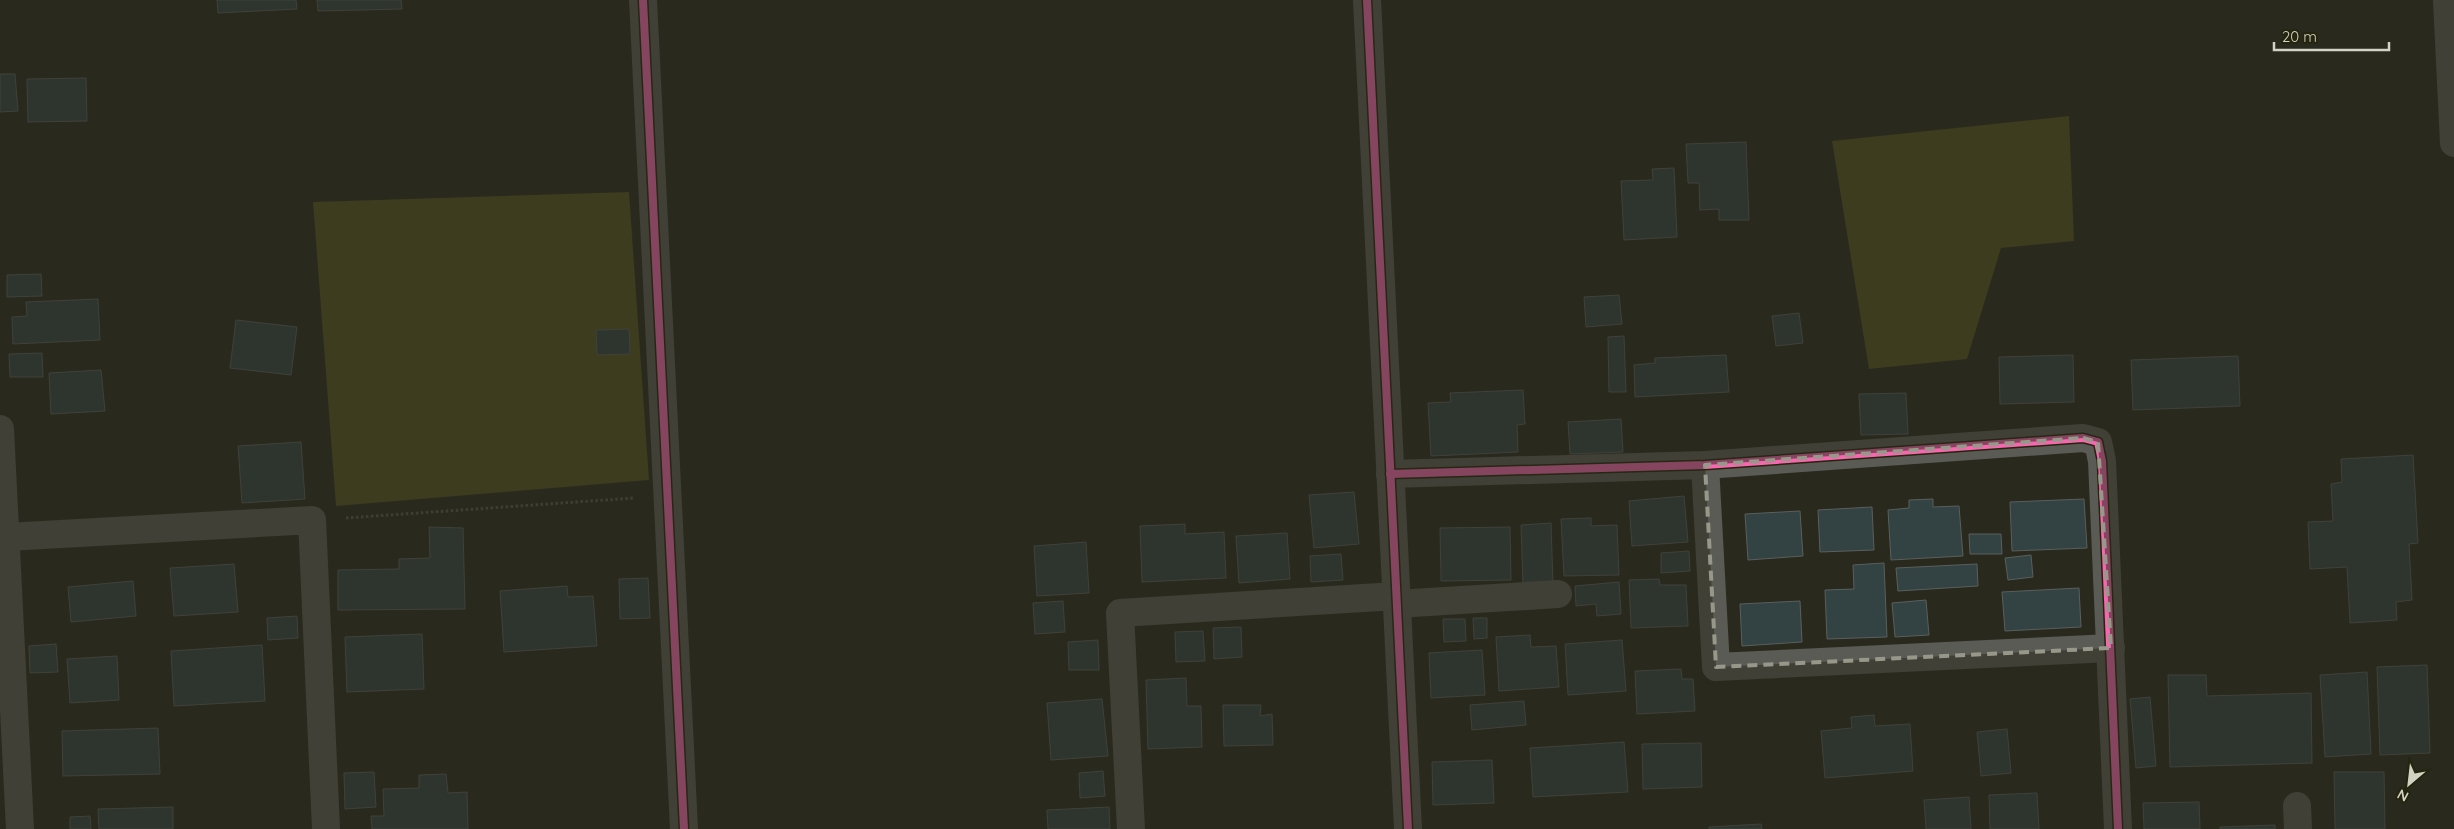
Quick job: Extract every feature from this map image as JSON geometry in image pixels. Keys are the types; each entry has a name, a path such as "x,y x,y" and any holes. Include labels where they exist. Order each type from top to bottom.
{"street":[{"path":"643,0 684,829"},
{"path":"1367,0 1408,829"},
{"path":"2447,0 2454,143"},
{"path":"0,429 20,829"},
{"path":"1390,474 1705,465 2083,438 2098,442 2102,460 2118,829"},
{"path":"1705,465 1716,667 2111,648"},
{"path":"6,536 312,520 326,829"},
{"path":"1131,829 1120,613 1558,594"}],"path":[{"path":"312,520 668,496"}],"highlighted area":[{"path":"2083,438 2098,442 2111,648 1716,667 1705,465"}],"shaded area":[{"path":"2069,116 2074,241 2001,248 1967,359 1869,369 1832,141"},
{"path":"629,192 649,480 336,506 313,202"}],"building":[{"path":"217,0 296,0 297,9 218,13"},
{"path":"317,0 401,0 402,9 318,11"},
{"path":"0,74 15,74 18,111 0,112"},
{"path":"86,78 87,121 28,122 27,79"},
{"path":"1746,142 1749,220 1719,220 1719,209 1700,210 1699,183 1688,183 1686,144"},
{"path":"1674,168 1677,237 1624,240 1621,181 1653,180 1652,169"},
{"path":"41,274 42,296 7,297 7,275"},
{"path":"1619,295 1622,324 1586,327 1584,297"},
{"path":"98,299 100,340 13,344 12,317 27,316 26,302"},
{"path":"1799,313 1803,343 1776,346 1772,316"},
{"path":"236,320 297,327 291,375 230,368"},
{"path":"629,329 630,354 597,355 596,330"},
{"path":"1624,336 1626,392 1609,392 1608,337"},
{"path":"42,353 43,377 10,377 9,354"},
{"path":"1726,355 1729,392 1635,397 1634,365 1655,363 1655,358"},
{"path":"2073,355 2074,402 2000,404 1999,357"},
{"path":"2238,356 2240,406 2133,410 2131,360"},
{"path":"101,370 105,411 51,414 49,373"},
{"path":"1523,390 1525,424 1517,425 1518,452 1431,456 1428,403 1451,402 1450,393"},
{"path":"1906,393 1908,434 1861,435 1859,394"},
{"path":"1621,419 1623,452 1570,454 1568,422"},
{"path":"301,442 305,499 242,503 238,446"},
{"path":"2413,455 2418,543 2409,544 2412,600 2396,602 2397,620 2350,623 2347,567 2310,569 2308,522 2333,521 2331,484 2342,482 2341,459"},
{"path":"1354,492 1359,544 1314,548 1309,495"},
{"path":"1684,496 1688,542 1632,546 1629,501"},
{"path":"1933,499 1933,507 1959,506 1963,556 1891,560 1888,510 1909,508 1909,500"},
{"path":"2084,499 2087,548 2012,551 2010,502"},
{"path":"1872,507 1874,550 1820,552 1818,510"},
{"path":"1800,511 1803,556 1748,560 1745,514"},
{"path":"1591,518 1591,526 1617,525 1619,575 1564,576 1561,519"},
{"path":"1551,523 1553,585 1523,586 1521,525"},
{"path":"1185,524 1185,534 1224,532 1226,578 1142,582 1140,526"},
{"path":"429,527 463,528 465,609 338,610 338,570 399,569 399,559 430,558"},
{"path":"1510,527 1511,580 1441,581 1440,528"},
{"path":"1287,533 1290,579 1239,583 1236,536"},
{"path":"1969,534 2001,534 2002,554 1970,554"},
{"path":"1086,542 1089,593 1037,596 1034,546"},
{"path":"1689,551 1690,571 1661,573 1661,553"},
{"path":"1341,554 1343,580 1311,582 1310,556"},
{"path":"2031,555 2033,577 2008,580 2005,558"},
{"path":"1884,563 1887,637 1827,639 1825,590 1854,589 1853,565"},
{"path":"234,564 238,612 174,616 170,568"},
{"path":"1977,564 1978,586 1898,591 1896,568"},
{"path":"648,578 650,618 620,619 619,579"},
{"path":"1659,579 1660,585 1686,585 1688,626 1631,628 1629,580"},
{"path":"133,581 136,616 71,622 68,587"},
{"path":"1619,582 1621,614 1597,616 1596,604 1576,606 1575,586"},
{"path":"567,586 568,597 593,596 597,646 504,652 500,591"},
{"path":"2079,588 2081,627 2005,631 2002,592"},
{"path":"1926,600 1929,635 1895,637 1892,603"},
{"path":"1063,601 1065,632 1035,634 1033,603"},
{"path":"1800,601 1802,642 1742,646 1740,604"},
{"path":"297,616 298,638 268,640 267,618"},
{"path":"1473,618 1487,618 1487,638 1474,639"},
{"path":"1443,619 1465,619 1466,641 1444,642"},
{"path":"1241,627 1242,657 1214,659 1213,628"},
{"path":"1203,631 1205,661 1176,662 1175,632"},
{"path":"422,634 424,689 347,692 345,637"},
{"path":"1530,635 1531,647 1556,646 1559,687 1499,691 1496,637"},
{"path":"1098,640 1099,670 1069,670 1068,642"},
{"path":"1622,640 1626,691 1568,695 1565,644"},
{"path":"56,644 58,672 30,673 29,646"},
{"path":"262,645 265,701 174,706 171,651"},
{"path":"1482,650 1485,695 1431,698 1429,653"},
{"path":"117,656 119,700 70,703 67,659"},
{"path":"2427,665 2430,753 2380,755 2377,667"},
{"path":"1681,669 1682,679 1693,679 1695,711 1637,714 1635,671"},
{"path":"2367,672 2371,754 2325,757 2320,675"},
{"path":"2168,675 2206,675 2207,696 2311,693 2312,763 2170,767"},
{"path":"1186,678 1187,706 1201,706 1202,747 1148,749 1146,680"},
{"path":"2150,697 2156,766 2136,768 2130,699"},
{"path":"1102,699 1108,756 1051,760 1047,703"},
{"path":"1524,701 1526,725 1472,730 1470,705"},
{"path":"1223,705 1261,705 1260,716 1272,714 1273,745 1224,746"},
{"path":"1874,715 1875,726 1910,724 1913,771 1825,778 1821,731 1852,728 1851,717"},
{"path":"158,728 160,774 63,776 62,731"},
{"path":"2007,729 2011,773 1981,776 1977,732"},
{"path":"1624,742 1628,792 1533,797 1530,748"},
{"path":"1701,743 1702,787 1643,789 1642,744"},
{"path":"1492,760 1494,803 1433,805 1432,762"},
{"path":"1103,771 1105,796 1080,798 1079,773"},
{"path":"374,772 376,807 345,809 344,773"},
{"path":"2334,772 2384,772 2385,829 2335,829"},
{"path":"446,774 448,793 467,792 468,829 372,829 371,816 384,816 383,789 419,788 419,775"},
{"path":"2037,793 2039,829 1990,829 1989,795"},
{"path":"1969,797 1971,829 1926,829 1924,800"},
{"path":"2199,802 2200,829 2144,829 2143,803"},
{"path":"173,807 173,829 99,829 98,809"},
{"path":"1109,807 1110,829 1048,829 1047,810"},
{"path":"90,816 91,829 70,829 70,817"},
{"path":"1761,824 1762,829 1709,829 1709,827"},
{"path":"2275,825 2275,829 2220,829 2220,827"}],"cycle path":[{"path":"643,0 684,829"},
{"path":"1367,0 1408,829"},
{"path":"1390,474 1705,465 2083,438 2098,442 2102,461 2118,829"}]}
